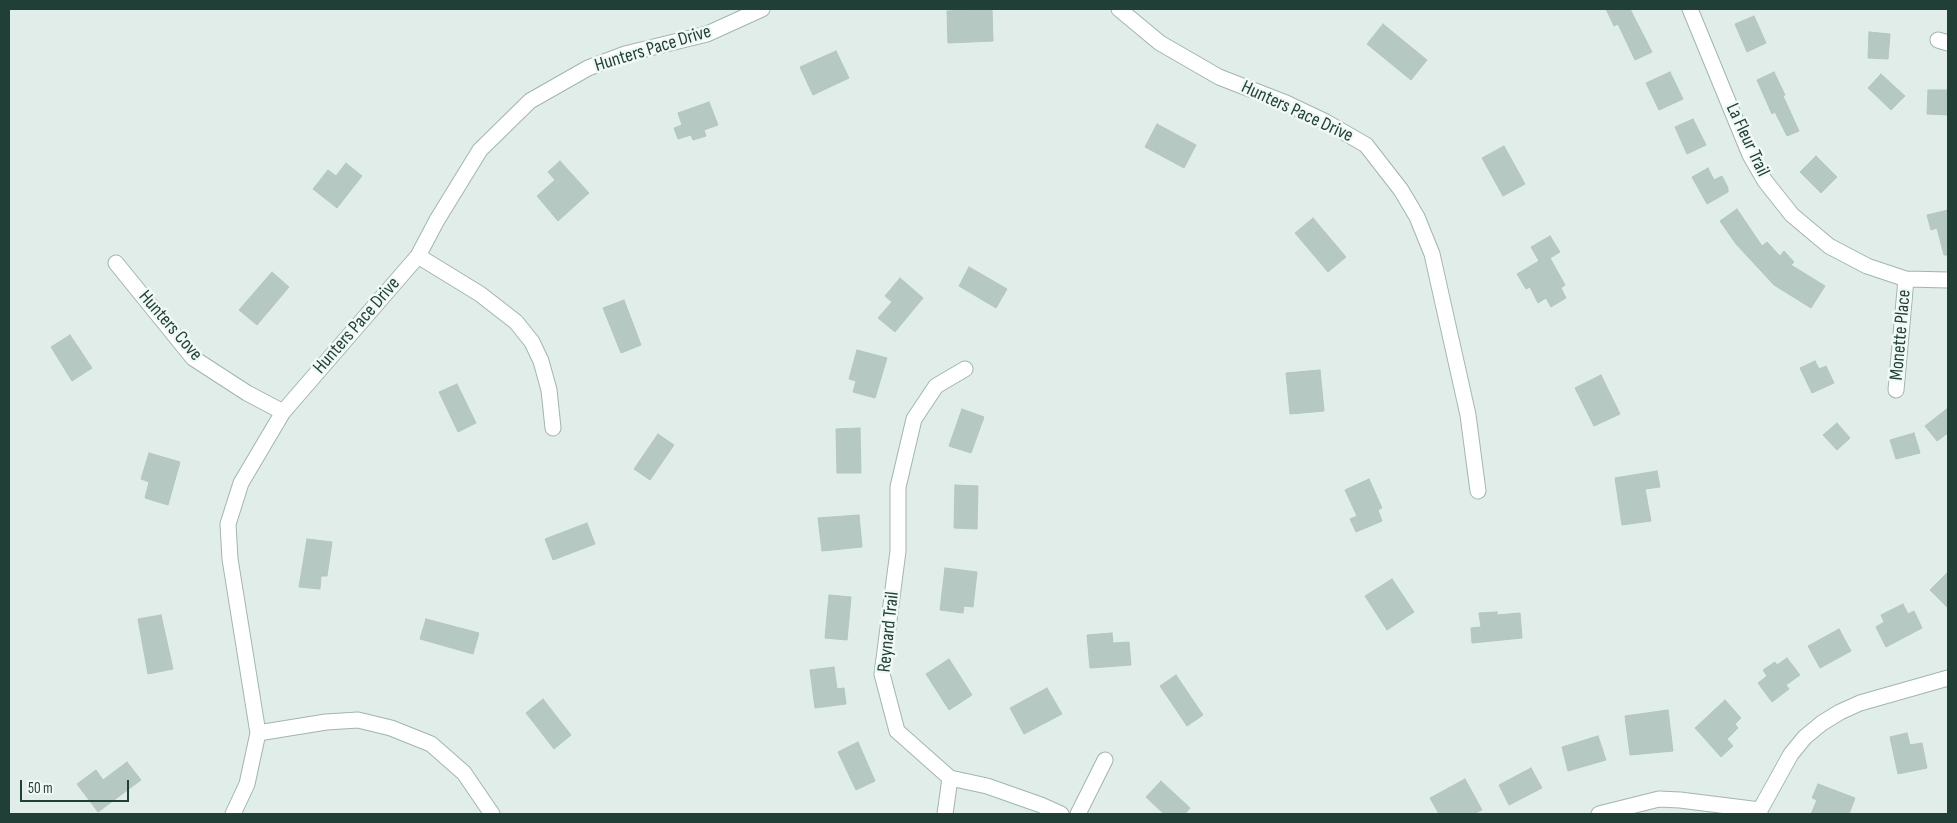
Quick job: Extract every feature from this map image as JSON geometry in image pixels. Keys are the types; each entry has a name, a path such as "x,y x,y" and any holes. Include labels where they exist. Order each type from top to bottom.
{"street":[{"name":"Hunters Pace Drive","path":"233,814 247,784 258,733 230,559 228,524 241,483 283,412 418,256 437,220 480,150 530,101 595,66 625,54 707,34 762,9"},
{"name":"Hunters Pace Drive","path":"1119,9 1160,43 1219,77 1286,103 1326,122 1366,145 1402,190 1417,217 1432,254 1468,415 1478,491"},
{"name":"La Fleur Trail","path":"1690,9 1750,155 1770,188 1792,215 1830,246 1867,266 1906,280 1948,280"},
{"path":"418,256 480,294 516,322 527,335 541,361 549,390 553,428"},
{"name":"Hunters Cove","path":"116,263 193,358 247,394 283,412"},
{"name":"Monette Place","path":"1896,390 1906,280"},
{"name":"Reynard Trail","path":"965,369 936,386 914,419 898,487 898,551 882,674 898,731 950,778 987,786 1061,814"},
{"path":"1598,814 1658,799 1680,800 1760,812 1791,754 1822,723 1860,703 1948,678"},
{"path":"258,733 326,722 358,720 391,728 431,744 464,773 492,814"},
{"path":"1078,814 1105,760"},
{"path":"945,814 950,778"}],"building":[{"path":"992,9 993,41 948,43 947,11"},
{"path":"1606,9 1630,9 1652,52 1635,60 1618,24 1614,26"},
{"path":"1754,16 1766,43 1747,52 1735,24"},
{"path":"1383,24 1427,60 1411,80 1367,44"},
{"path":"1869,32 1890,34 1888,59 1868,58"},
{"path":"836,51 849,78 813,95 800,67"},
{"path":"1670,72 1683,99 1659,110 1646,83"},
{"path":"1774,72 1799,131 1787,136 1775,112 1772,114 1757,80"},
{"path":"1881,74 1905,96 1891,110 1868,88"},
{"path":"1928,90 1948,90 1948,115 1927,114"},
{"path":"709,102 718,125 704,130 706,136 693,140 691,135 678,139 674,128 682,125 678,113"},
{"path":"1693,119 1706,145 1687,154 1675,127"},
{"path":"1157,124 1196,145 1184,168 1145,147"},
{"path":"1504,146 1525,184 1503,196 1482,158"},
{"path":"1816,156 1837,177 1821,193 1800,172"},
{"path":"560,161 589,193 558,221 537,196 555,180 548,172"},
{"path":"346,163 362,176 337,208 313,189 328,170 336,176"},
{"path":"1708,168 1714,180 1722,176 1728,192 1707,204 1692,177"},
{"path":"1737,209 1762,246 1767,242 1780,256 1784,251 1794,262 1791,265 1825,286 1811,308 1774,285 1736,244 1720,221"},
{"path":"1948,210 1948,255 1944,255 1937,228 1931,230 1927,215"},
{"path":"1313,218 1346,257 1328,272 1295,233"},
{"path":"1550,236 1560,252 1550,258 1565,285 1561,288 1566,298 1551,307 1546,298 1538,303 1530,287 1526,289 1517,274 1539,261 1531,247"},
{"path":"969,267 1007,289 996,308 959,286"},
{"path":"272,272 289,287 257,325 239,310"},
{"path":"900,278 923,298 895,332 878,318 892,302 885,296"},
{"path":"624,300 641,345 621,353 603,308"},
{"path":"70,335 92,368 72,381 51,347"},
{"path":"857,350 887,358 875,398 853,392 856,381 849,379"},
{"path":"1815,361 1819,369 1826,366 1834,383 1812,393 1800,368"},
{"path":"1320,370 1324,411 1290,414 1286,373"},
{"path":"1601,375 1620,414 1594,426 1575,388"},
{"path":"457,384 476,423 458,432 439,392"},
{"path":"1948,408 1948,433 1937,441 1925,426"},
{"path":"962,409 984,417 971,453 949,446"},
{"path":"1837,423 1850,438 1837,450 1823,435"},
{"path":"860,428 861,473 837,473 836,429"},
{"path":"1914,433 1920,453 1896,459 1890,440"},
{"path":"658,434 674,445 650,480 634,469"},
{"path":"149,453 180,462 168,505 145,498 149,482 141,479"},
{"path":"1657,471 1660,487 1645,489 1651,521 1622,525 1615,478"},
{"path":"1369,479 1382,508 1378,510 1382,521 1356,532 1350,519 1357,516 1345,490"},
{"path":"955,485 978,486 977,529 954,528"},
{"path":"859,515 862,547 822,551 818,518"},
{"path":"587,523 595,544 553,560 545,539"},
{"path":"307,539 332,542 327,576 321,576 320,589 299,587"},
{"path":"945,568 977,572 973,607 964,606 963,613 940,610"},
{"path":"1948,572 1948,608 1930,590"},
{"path":"1392,579 1414,612 1387,630 1365,596"},
{"path":"829,595 851,597 847,640 825,638"},
{"path":"1903,604 1908,614 1914,611 1922,628 1886,647 1876,627 1884,622 1881,615"},
{"path":"1497,612 1497,615 1520,613 1522,638 1472,643 1471,628 1481,627 1479,613"},
{"path":"161,615 173,669 148,674 138,619"},
{"path":"426,619 479,633 473,654 420,639"},
{"path":"1839,629 1851,651 1820,668 1808,646"},
{"path":"1112,633 1113,643 1129,642 1131,665 1090,668 1087,635"},
{"path":"1787,658 1800,675 1786,685 1789,689 1772,702 1758,683 1767,676 1763,670 1775,662 1777,665"},
{"path":"949,659 972,695 949,710 926,674"},
{"path":"834,667 837,689 844,688 846,704 815,708 810,670"},
{"path":"1176,675 1203,715 1187,726 1160,686"},
{"path":"1047,688 1062,714 1024,734 1010,708"},
{"path":"543,699 571,735 554,749 526,713"},
{"path":"1725,700 1741,718 1735,724 1738,728 1727,739 1733,746 1721,757 1695,728"},
{"path":"1668,710 1673,751 1630,755 1625,716"},
{"path":"1907,733 1910,745 1922,743 1927,768 1898,774 1890,737"},
{"path":"1598,736 1606,760 1568,771 1562,747"},
{"path":"858,742 875,781 856,790 838,752"},
{"path":"127,762 141,780 98,812 77,784 96,770 103,780"},
{"path":"1531,768 1542,788 1509,805 1499,785"},
{"path":"1465,779 1482,810 1473,814 1439,814 1430,798"},
{"path":"1161,781 1190,808 1185,814 1164,814 1146,797"},
{"path":"1818,784 1855,798 1849,814 1811,814 1817,800 1812,798"}]}
